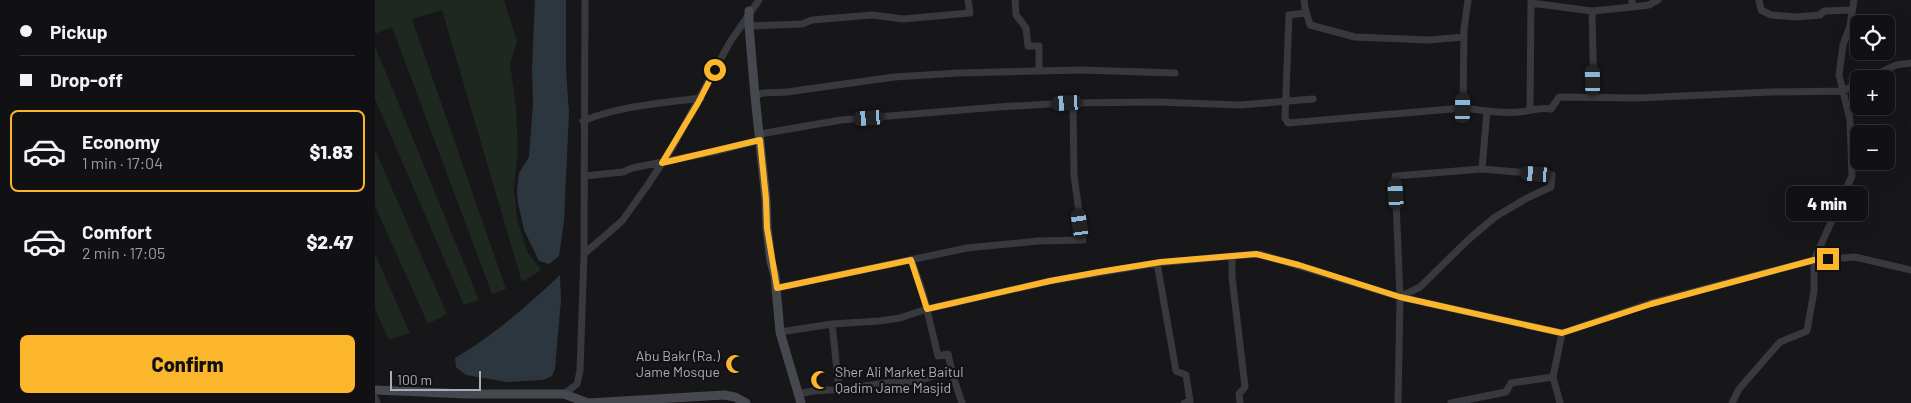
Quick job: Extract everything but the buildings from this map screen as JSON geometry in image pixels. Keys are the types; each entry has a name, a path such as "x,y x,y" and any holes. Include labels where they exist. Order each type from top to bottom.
{"street":[{"path":"375,390 553,399 564,394 577,384 581,371 585,0"},
{"path":"583,254 603,239 622,220 662,163 701,98 730,42 749,11 759,0"},
{"path":"749,26 802,24 812,20 872,15 903,19 970,13 968,0"},
{"path":"1015,0 1016,14 1025,28 1028,46 1039,46 1039,70"},
{"path":"1305,0 1306,13 1311,26 1349,36 1429,40 1464,37"},
{"path":"1463,108 1464,37 1468,0"},
{"path":"1530,110 1531,2 1592,11 1632,4 1649,5 1658,0"},
{"path":"1759,0 1761,10 1771,15 1796,17 1820,15 1824,11 1852,10"},
{"path":"1732,403 1739,389 1780,342 1807,331 1814,291 1814,260 1851,176 1850,120 1839,75 1843,45 1850,26 1854,0"},
{"path":"749,11 767,228 777,288 780,332 799,398 839,389 918,381 951,370"},
{"path":"1592,11 1594,98"},
{"path":"1306,13 1289,15 1285,118 1289,123 1463,108 1519,112 1542,107 1551,108 1559,96 1638,98 1843,91 1850,88"},
{"path":"1885,70 1895,65 1911,63"},
{"path":"755,96 763,93 787,92 894,77 959,73 1039,70 1175,73"},
{"path":"583,121 594,116 637,107 701,98"},
{"path":"584,176 623,172 632,168 662,163 760,137 841,120 929,112 1073,103 1157,102 1240,105 1313,100"},
{"path":"777,288 967,248 1038,241 1083,240 1074,176 1073,103"},
{"path":"1481,169 1487,111"},
{"path":"1398,403 1400,297 1395,176 1481,169 1552,175 1551,187 1527,198 1495,217 1469,239 1420,287 1400,297"},
{"path":"780,332 832,324 901,318 927,309 1050,281 1157,263 1260,254 1400,297 1562,333 1651,304 1814,260 1855,257 1911,270"},
{"path":"1232,256 1232,277 1245,387 1239,394 1240,403"},
{"path":"911,260 927,309 938,356 948,354 951,370 962,403"},
{"path":"1157,263 1176,371 1186,375 1190,401 1184,403"},
{"path":"832,324 839,389"},
{"path":"1560,403 1553,376 1562,333"},
{"path":"1451,403 1505,392 1511,384 1553,376"},
{"path":"564,394 588,403 685,400 724,395 735,397 746,403"},
{"path":"375,398 377,403"}],"shaded area":[{"path":"375,0 504,0 517,41 510,64 516,106 518,152 514,188 517,219 527,251 541,270 522,282 442,10 412,19 506,289 492,294 392,27 375,34"},
{"path":"535,0 566,0 566,70 569,113 564,221 559,256 549,264 539,261 524,230 517,190 519,173 529,157 533,104 532,68"},
{"path":"375,46 479,300 464,305 375,99"},
{"path":"375,150 447,314 428,324 375,206"},
{"path":"375,254 410,333 389,340 375,309"},
{"path":"560,275 561,300 555,369 552,376 543,380 507,382 466,375 456,367 455,358 496,330"}],"place":[{"name":"Abu Bakr (Ra.) Jame Mosque","path":"735,364"},
{"name":"Sher Ali Market Baitul Qadim Jame Masjid","path":"820,380"}],"route":[{"path":"715,70 698,103 662,163 760,140 767,228 777,288 911,260 927,309 1050,281 1099,272 1161,262 1241,254 1260,254 1400,297 1562,333 1651,304 1814,260 1828,259"}]}
